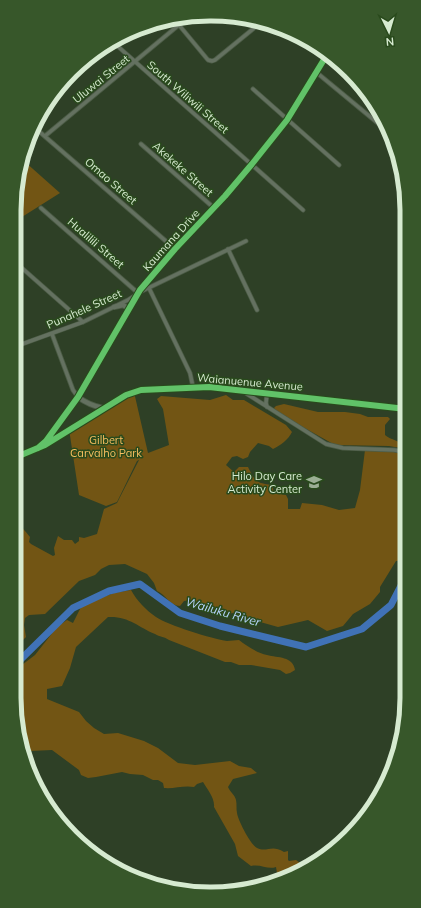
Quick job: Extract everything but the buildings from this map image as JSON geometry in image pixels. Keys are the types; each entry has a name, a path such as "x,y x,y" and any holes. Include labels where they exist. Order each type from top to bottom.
{"street":[{"path":"179,25 208,60 212,61 256,26"},
{"name":"Uluwai Street","path":"45,136 179,25"},
{"name":"South Wiliwili Street","path":"117,46 303,210"},
{"name":"Kaumana Drive","path":"38,448 46,441 78,397 138,293 151,276 214,208 252,164 286,120 325,59"},
{"path":"316,72 378,123"},
{"path":"254,89 286,120 339,165"},
{"name":"Omao Street","path":"39,131 175,249"},
{"name":"Akekeke Street","path":"141,144 214,208"},
{"name":"Hualilili Street","path":"41,208 138,293"},
{"name":"Punahele Street","path":"22,344 83,322 114,308 138,293 246,241"},
{"path":"228,249 258,310"},
{"path":"21,267 83,322"},
{"path":"149,288 190,373 193,387"},
{"path":"114,308 123,305 129,309"},
{"path":"52,334 73,390 78,397 86,403 103,408"},
{"name":"Waianuenue Avenue","path":"21,455 38,448 127,394 141,390 193,387 241,389 400,408"},
{"path":"241,389 320,441 335,447 400,451"},
{"path":"267,393 267,407"}],"green space":[{"path":"27,163 60,193 21,218 21,198"},
{"name":"Gilbert Carvalho Park","path":"134,392 148,453 169,445 163,409 157,399 161,396 210,400 226,395 233,400 244,400 286,425 292,432 286,440 273,449 269,446 258,443 250,452 248,457 243,459 237,456 232,457 226,465 234,472 239,467 248,467 256,480 272,485 274,493 286,495 288,499 288,509 300,509 302,503 322,505 339,510 355,508 360,490 365,450 400,454 400,561 396,561 380,587 380,592 370,604 353,614 343,626 327,631 308,620 278,627 234,613 222,614 202,607 191,600 184,601 180,606 176,605 157,591 154,583 147,574 125,564 109,565 101,569 95,575 79,581 45,614 29,615 25,618 24,625 26,637 21,642 21,527 30,537 29,542 31,544 53,556 55,555 54,548 58,536 64,540 72,540 75,544 79,541 79,537 84,538 97,534 104,509 117,503 139,460 137,461 117,502 106,506 79,495 69,429"},
{"path":"284,404 318,412 345,412 360,414 368,417 388,417 390,419 385,425 385,435 400,442 400,448 389,446 335,445 276,411 274,408"},
{"path":"131,590 145,608 162,620 180,628 212,638 227,641 239,640 260,653 288,660 294,665 295,670 286,674 280,670 225,662 157,635 128,620 108,617 76,647 70,668 62,686 47,689 47,699 79,712 86,721 104,734 118,733 144,741 158,748 178,763 195,765 230,761 239,766 251,768 257,773 233,779 228,787 235,798 237,813 242,826 251,842 257,848 264,850 276,849 284,852 288,851 288,860 296,860 300,864 279,874 277,873 276,867 270,868 251,866 238,856 235,844 214,807 212,797 203,782 194,787 186,786 164,788 163,783 158,780 153,780 143,775 122,772 88,778 81,775 79,770 52,750 28,750 21,710 21,666 35,655 57,627 67,620 73,623 81,607 114,593"}],"waterway":[{"name":"Wailuku River","path":"21,659 73,608 109,591 140,584 180,613 220,626 306,647 362,629 391,605 400,588"}],"cycle path":[{"path":"38,448 46,441 78,397 140,290 252,164 287,120 324,59"},
{"path":"21,455 45,445 126,395 141,390 209,387 400,408"}],"place":[{"name":"Hilo Day Care Activity Center","path":"314,482"}]}
